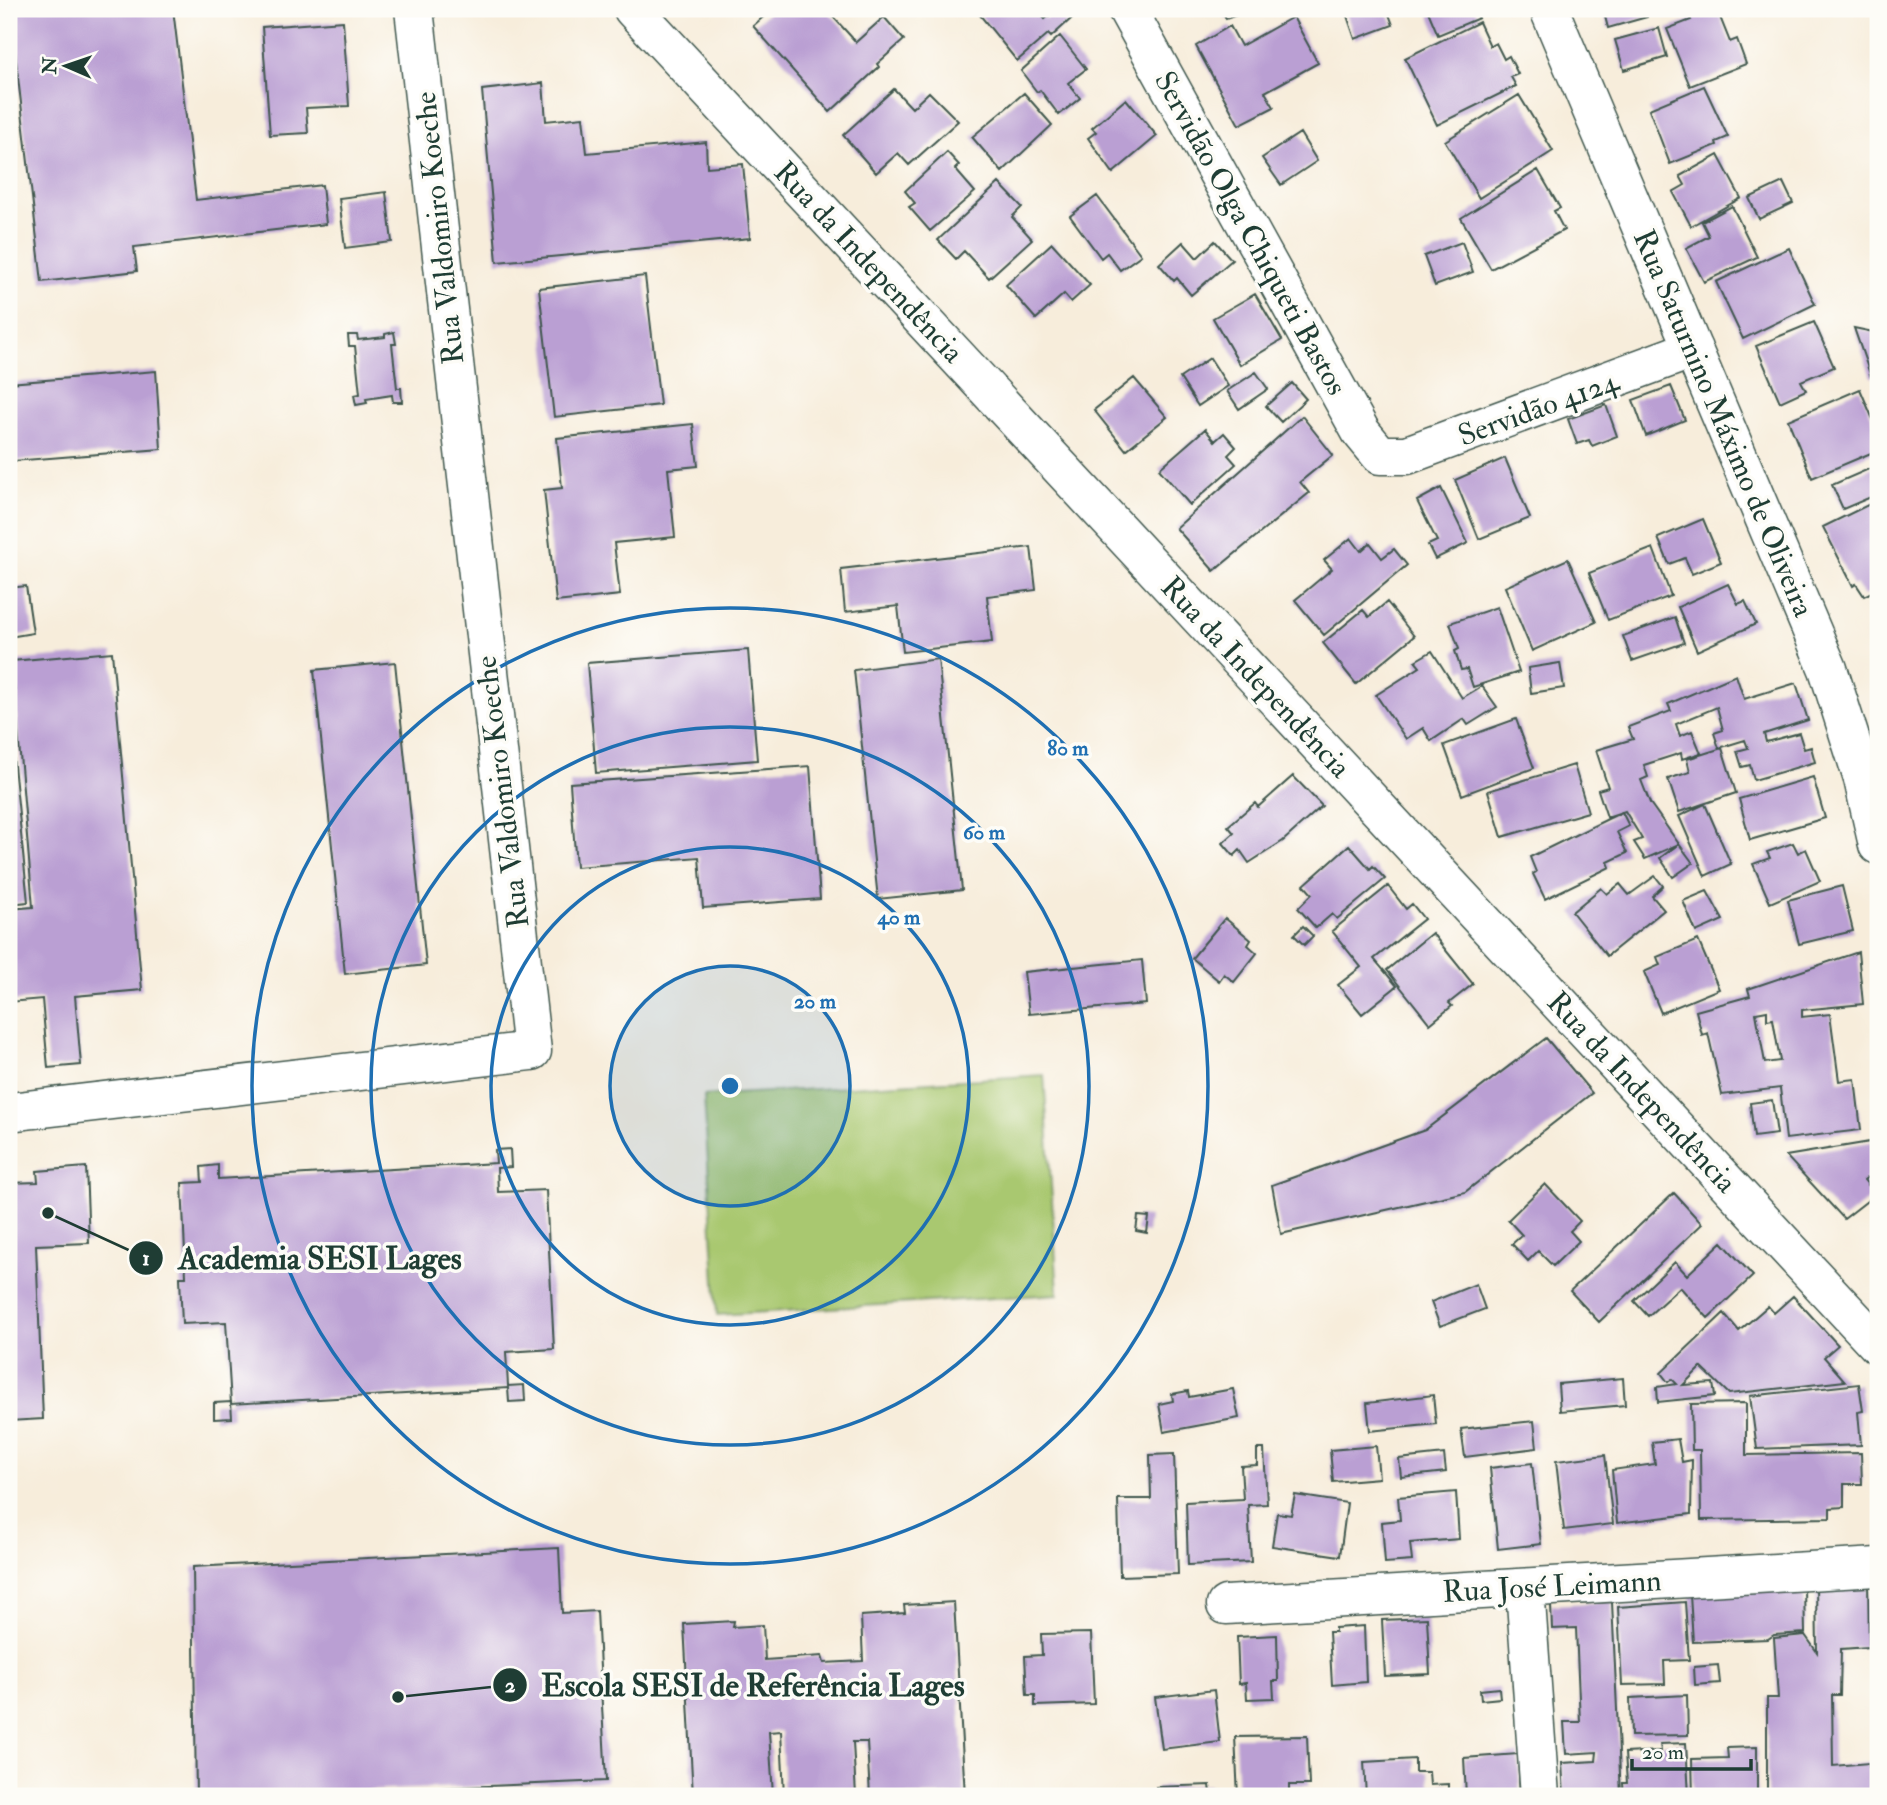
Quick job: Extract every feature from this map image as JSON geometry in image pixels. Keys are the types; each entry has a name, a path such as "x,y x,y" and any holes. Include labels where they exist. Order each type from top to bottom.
{"street":[{"name":"Rua Valdomiro Koeche","path":"9,1112 532,1051 414,9"},
{"name":"Rua da Independência","path":"633,9 1878,1345"},
{"name":"Servidão Olga Chiqueti Bastos","path":"1127,9 1361,432 1380,454"},
{"name":"Rua Saturnino Máximo de Oliveira","path":"1549,9 1828,669 1863,779 1878,845"},
{"name":"Servidão 4124","path":"1380,454 1406,456 1693,349"},
{"name":"Rua José Leimann","path":"1226,1605 1878,1567"},
{"path":"1525,1588 1541,1796"}],"green space":[{"path":"1044,1075 1058,1294 717,1315 704,1096"}],"building":[{"path":"10,9 173,9 196,200 322,185 326,224 134,247 137,271 42,282"},
{"path":"772,9 826,9 856,42 884,17 904,40 830,112 753,26"},
{"path":"985,9 1036,9 1045,19 1052,13 1049,9 1082,9 1051,37 1048,34 1017,61 979,14"},
{"path":"1222,9 1252,9 1226,19"},
{"path":"1387,9 1393,25 1355,39 1345,10"},
{"path":"1427,9 1475,9 1479,18 1438,35"},
{"path":"1603,9 1657,11 1647,14 1647,17 1608,28"},
{"path":"1699,9 1725,9 1718,12 1730,42 1737,39 1746,64 1690,86 1667,29 1691,20 1688,13"},
{"path":"1293,17 1318,63 1265,92 1274,107 1239,125 1196,46 1230,26 1241,46"},
{"path":"343,21 349,106 306,108 308,133 270,135 262,27"},
{"path":"1479,22 1490,46 1496,43 1504,59 1509,56 1518,74 1511,77 1516,86 1437,125 1405,58"},
{"path":"1659,28 1667,57 1624,70 1615,40"},
{"path":"1060,36 1086,69 1068,83 1080,98 1059,115 1021,71"},
{"path":"543,83 546,121 583,117 587,153 706,142 707,167 743,164 750,238 497,262 482,90"},
{"path":"1704,86 1728,137 1716,142 1717,145 1670,164 1649,109"},
{"path":"894,89 912,108 929,92 958,121 909,165 898,153 876,173 843,135"},
{"path":"1024,93 1052,125 1002,172 972,137"},
{"path":"1519,95 1553,151 1479,198 1445,141"},
{"path":"1126,99 1157,136 1113,173 1088,138 1096,132 1092,128"},
{"path":"1300,133 1317,161 1281,185 1262,158"},
{"path":"947,152 959,165 955,169 975,192 930,231 909,207 915,203 905,191"},
{"path":"1718,155 1741,198 1691,226 1673,192 1685,185 1680,176"},
{"path":"1538,170 1560,208 1554,211 1564,230 1491,269 1461,218"},
{"path":"1783,182 1793,203 1759,219 1749,198"},
{"path":"999,183 1022,207 1012,217 1032,239 989,278 964,251 956,259 938,240"},
{"path":"386,192 392,242 345,248 339,198"},
{"path":"1097,196 1141,255 1120,270 1107,253 1101,258 1070,216"},
{"path":"1732,206 1757,257 1704,282 1686,248 1709,236 1702,222"},
{"path":"1215,241 1232,260 1191,295 1177,278 1174,281 1159,264 1183,242 1197,258"},
{"path":"1462,242 1473,272 1435,286 1424,256"},
{"path":"1052,243 1090,285 1071,302 1064,294 1036,319 1006,285"},
{"path":"1789,248 1815,304 1743,339 1716,282"},
{"path":"645,276 660,405 554,417 539,288"},
{"path":"1255,294 1282,340 1240,365 1213,318"},
{"path":"1814,322 1834,367 1801,381 1806,390 1780,402 1756,346"},
{"path":"1854,328 1878,333 1878,377 1871,377"},
{"path":"394,332 396,344 392,344 397,388 401,388 402,402 393,402 392,395 366,399 367,403 356,405 354,395 360,394 355,346 349,346 348,335 357,335 358,340 385,337 385,334"},
{"path":"1210,358 1228,386 1198,406 1180,378"},
{"path":"156,371 161,449 13,461 9,383"},
{"path":"1256,372 1268,389 1239,409 1227,391"},
{"path":"1134,378 1167,417 1126,450 1094,410"},
{"path":"1292,383 1306,399 1281,422 1266,406"},
{"path":"1671,386 1685,420 1646,436 1633,400"},
{"path":"1860,389 1878,431 1878,450 1812,478 1788,420"},
{"path":"1606,405 1617,436 1592,446 1589,440 1577,444 1568,419"},
{"path":"1302,416 1333,455 1300,482 1309,493 1214,571 1176,528"},
{"path":"693,424 698,466 668,469 675,537 614,543 620,595 556,602 544,490 562,488 557,438"},
{"path":"1205,429 1215,441 1224,433 1236,447 1228,455 1236,464 1190,505 1159,469"},
{"path":"1505,458 1530,518 1479,539 1455,480"},
{"path":"1878,465 1878,494 1843,509 1832,485"},
{"path":"1441,488 1468,543 1435,559 1428,545 1437,541 1417,501"},
{"path":"1878,500 1878,589 1864,596 1856,584 1853,586 1823,527"},
{"path":"1703,519 1721,562 1692,574 1685,558 1669,564 1658,538"},
{"path":"1351,538 1361,551 1370,543 1382,558 1394,549 1407,565 1324,635 1295,600 1332,569 1324,560"},
{"path":"1031,547 1036,590 987,596 992,642 903,652 898,606 845,612 841,569"},
{"path":"1653,548 1671,596 1608,620 1589,573"},
{"path":"1568,559 1596,622 1532,651 1505,587"},
{"path":"1728,584 1738,604 1745,601 1756,624 1697,651 1678,607"},
{"path":"26,586 33,633 9,637 9,588"},
{"path":"1387,602 1414,636 1356,684 1323,643 1363,610 1369,617"},
{"path":"1497,607 1519,672 1473,687 1467,669 1461,670 1455,651 1459,649 1450,623"},
{"path":"1675,617 1684,643 1632,661 1623,636"},
{"path":"748,650 757,760 596,773 587,663"},
{"path":"1432,651 1462,698 1482,686 1497,707 1468,725 1464,719 1431,741 1423,728 1406,739 1376,695 1420,667 1415,661"},
{"path":"112,652 142,990 75,996 81,1065 48,1068 42,999 9,1002 9,909 33,907 12,661"},
{"path":"938,659 962,890 878,899 854,670"},
{"path":"395,662 426,965 345,974 314,670"},
{"path":"1560,663 1564,688 1531,693 1528,668"},
{"path":"1736,675 1744,699 1796,683 1808,720 1764,734 1766,742 1799,733 1804,749 1811,747 1815,762 1754,780 1750,765 1742,767 1737,751 1748,748 1745,740 1719,748 1714,733 1723,730 1717,707 1676,724 1680,736 1692,731 1701,753 1682,759 1681,753 1644,765 1648,777 1641,780 1650,803 1679,844 1645,859 1634,842 1642,839 1625,811 1607,817 1598,790 1608,787 1596,750 1633,739 1628,727 1671,711 1668,704"},
{"path":"1516,719 1534,768 1462,795 1444,745"},
{"path":"9,736 28,902 9,904"},
{"path":"1722,748 1736,793 1679,812 1668,779 1690,772 1687,759"},
{"path":"1574,765 1588,812 1502,837 1488,791"},
{"path":"810,766 820,899 703,908 699,857 576,867 570,783"},
{"path":"1293,776 1322,806 1283,841 1249,863 1240,850 1234,856 1223,843 1234,833 1228,826 1255,803 1258,807"},
{"path":"1813,777 1825,818 1750,840 1739,799"},
{"path":"1705,804 1731,864 1705,876 1679,816"},
{"path":"1622,812 1629,826 1617,832 1627,853 1608,862 1610,867 1545,899 1533,874 1536,872 1530,857"},
{"path":"1793,843 1798,853 1806,849 1820,881 1770,903 1753,864 1770,858 1767,852"},
{"path":"1679,844 1693,863 1673,877 1660,858"},
{"path":"1349,845 1370,869 1373,866 1385,879 1337,919 1332,914 1316,928 1298,908 1312,894 1304,885"},
{"path":"1655,876 1663,886 1652,896 1664,910 1607,956 1572,912 1601,888 1607,894 1620,884 1629,895"},
{"path":"1388,886 1406,909 1412,904 1424,919 1374,959 1397,986 1362,1014 1338,985 1361,967 1332,931"},
{"path":"1842,886 1853,931 1799,944 1788,900"},
{"path":"1707,891 1723,920 1696,932 1683,901"},
{"path":"1225,918 1251,940 1248,945 1257,953 1234,982 1224,974 1219,981 1192,958"},
{"path":"1303,926 1313,936 1304,945 1294,935"},
{"path":"1432,933 1473,984 1449,1003 1452,1006 1430,1024 1387,970"},
{"path":"1698,940 1719,989 1661,1013 1644,972 1660,965 1657,957"},
{"path":"1858,952 1863,1004 1802,1010 1802,1017 1830,1014 1839,1081 1855,1079 1861,1130 1786,1139 1780,1088 1722,1095 1708,1033 1702,1035 1696,1011 1750,996 1748,989","holes":["1767,1011 1767,1020 1773,1019 1780,1061 1765,1063 1756,1013"]},
{"path":"1142,960 1146,1004 1029,1014 1024,972"},
{"path":"1546,1038 1592,1093 1465,1192 1281,1234 1272,1185 1425,1130"},
{"path":"1772,1100 1777,1134 1754,1137 1750,1103"},
{"path":"1876,1141 1878,1169 1864,1180 1876,1194 1844,1219 1786,1156"},
{"path":"510,1149 511,1167 497,1168 498,1192 546,1190 554,1349 506,1352 508,1386 524,1385 525,1401 509,1402 508,1388 231,1404 226,1322 182,1324 180,1277 186,1277 182,1183 202,1182 201,1167 218,1165 218,1179 496,1163 495,1150"},
{"path":"86,1167 89,1243 36,1245 43,1419 9,1421 9,1183 38,1182 37,1171"},
{"path":"1545,1184 1580,1221 1570,1231 1579,1241 1553,1266 1538,1251 1528,1261 1512,1244 1522,1235 1508,1220"},
{"path":"1674,1193 1702,1224 1599,1322 1570,1291"},
{"path":"1138,1216 1149,1217 1147,1233 1136,1231"},
{"path":"1722,1242 1753,1276 1708,1318 1680,1287 1648,1316 1634,1301 1675,1262 1687,1275"},
{"path":"1476,1284 1485,1309 1440,1326 1431,1302"},
{"path":"1793,1296 1838,1345 1824,1357 1845,1381 1729,1394 1701,1367 1683,1385 1713,1383 1715,1396 1658,1402 1657,1387 1677,1384 1672,1379 1668,1382 1661,1373 1724,1313 1739,1331 1768,1306 1774,1313"},
{"path":"1623,1378 1625,1405 1560,1411 1558,1384"},
{"path":"1859,1384 1863,1411 1858,1412 1861,1445 1757,1449 1750,1396"},
{"path":"1233,1389 1239,1418 1164,1432 1159,1404 1173,1401 1172,1394 1188,1391 1189,1397"},
{"path":"1433,1395 1436,1424 1370,1431 1367,1403"},
{"path":"231,1402 232,1418 214,1419 214,1403"},
{"path":"1746,1403 1746,1455 1861,1453 1862,1484 1844,1484 1844,1507 1830,1508 1830,1518 1701,1520 1700,1450 1692,1450 1691,1404"},
{"path":"1534,1421 1537,1448 1465,1457 1461,1429"},
{"path":"1678,1439 1682,1462 1692,1460 1691,1514 1617,1523 1612,1470 1655,1464 1652,1442"},
{"path":"1376,1446 1379,1478 1333,1482 1330,1450"},
{"path":"1257,1449 1264,1449 1267,1504 1248,1505 1251,1562 1188,1565 1186,1502 1243,1499 1241,1466 1257,1465"},
{"path":"1174,1454 1178,1574 1120,1576 1118,1499 1151,1499 1150,1455"},
{"path":"1444,1454 1446,1472 1401,1477 1399,1459"},
{"path":"1605,1455 1613,1524 1564,1530 1556,1461"},
{"path":"1532,1463 1541,1544 1498,1549 1490,1468"},
{"path":"1456,1492 1459,1539 1410,1543 1412,1561 1385,1563 1382,1522 1400,1520 1398,1497"},
{"path":"1295,1495 1347,1503 1340,1556 1272,1546 1277,1513 1291,1515"},
{"path":"559,1548 562,1613 597,1611 606,1781 196,1796 193,1567"},
{"path":"1868,1581 1869,1647 1841,1649 1840,1695 1832,1695 1833,1766 1869,1763 1870,1796 1767,1796 1767,1698 1778,1698 1774,1638 1805,1635 1817,1652 1816,1584"},
{"path":"1804,1588 1805,1633 1774,1635 1768,1639 1693,1642 1690,1595"},
{"path":"954,1602 965,1796 870,1796 867,1742 853,1742 856,1796 784,1796 781,1731 769,1732 773,1796 693,1796 684,1624 734,1621 733,1627 763,1625 765,1660 822,1656 824,1663 863,1661 861,1616 905,1613 904,1605"},
{"path":"1612,1602 1621,1796 1564,1796 1562,1763 1596,1761 1597,1752 1566,1754 1564,1722 1580,1722 1576,1628 1552,1629 1551,1605"},
{"path":"1685,1602 1689,1660 1664,1661 1665,1684 1622,1685 1618,1607"},
{"path":"1427,1618 1430,1674 1385,1676 1382,1620"},
{"path":"1364,1626 1366,1682 1332,1685 1329,1632 1335,1632 1335,1628"},
{"path":"1091,1633 1094,1704 1035,1706 1035,1695 1027,1695 1025,1656 1042,1655 1041,1634"},
{"path":"1277,1635 1278,1681 1273,1681 1274,1698 1247,1699 1246,1683 1239,1684 1237,1637"},
{"path":"1718,1665 1720,1683 1695,1685 1694,1667"},
{"path":"1499,1688 1500,1698 1481,1700 1480,1690"},
{"path":"1214,1690 1220,1742 1162,1749 1155,1697"},
{"path":"1687,1695 1688,1735 1631,1736 1630,1698"},
{"path":"1307,1736 1309,1785 1289,1785 1289,1796 1238,1796 1235,1737"},
{"path":"1686,1743 1689,1796 1624,1796 1623,1783 1627,1783 1625,1753 1661,1751 1660,1744"},
{"path":"1757,1747 1757,1796 1693,1796 1692,1759 1728,1758 1727,1748"},
{"path":"1518,1754 1520,1796 1466,1796 1464,1758"},
{"path":"1415,1759 1415,1772 1429,1772 1430,1785 1448,1784 1448,1796 1366,1796 1364,1762"},
{"path":"1210,1785 1211,1793 1226,1792 1226,1796 1156,1796 1156,1787"}],"place":[{"name":"Academia SESI Lages","path":"48,1213"},
{"name":"Escola SESI de Referência Lages","path":"398,1697"}]}
